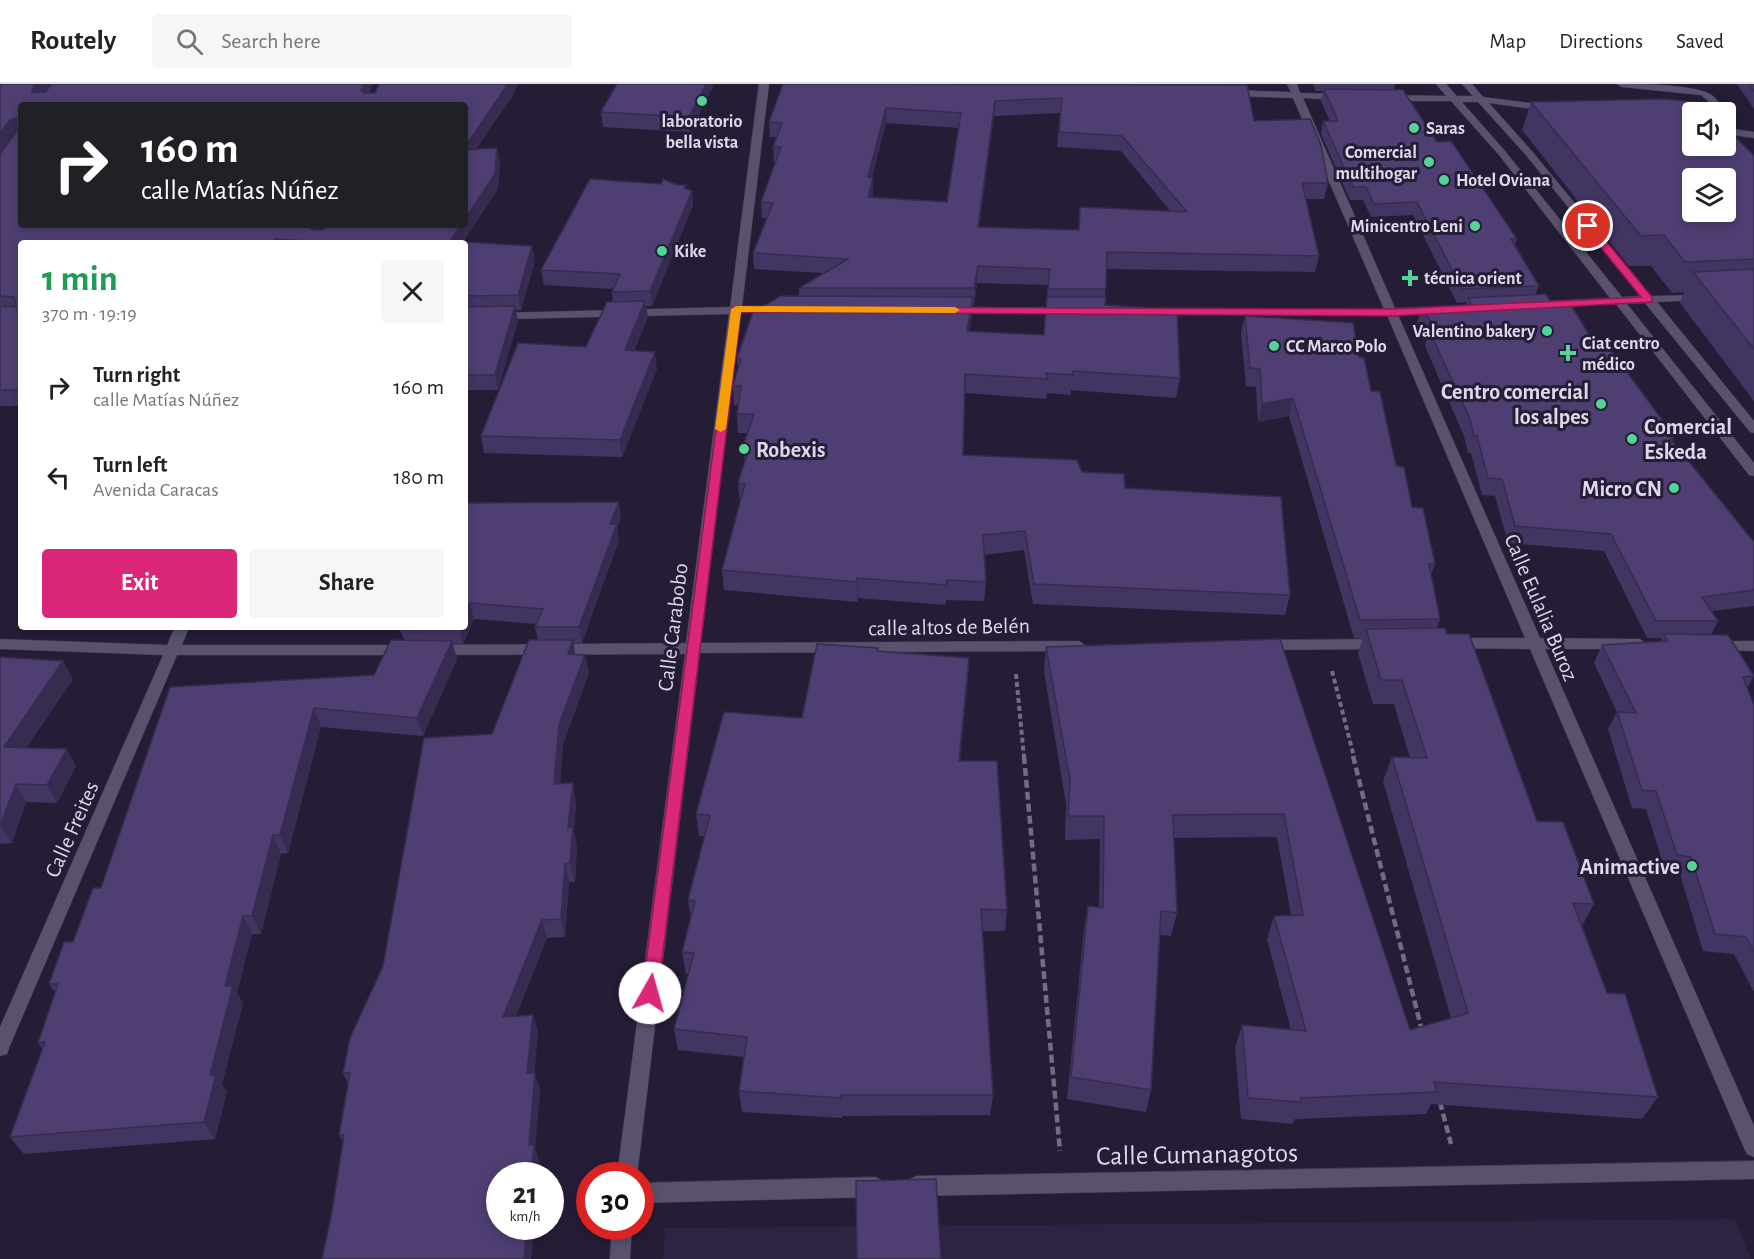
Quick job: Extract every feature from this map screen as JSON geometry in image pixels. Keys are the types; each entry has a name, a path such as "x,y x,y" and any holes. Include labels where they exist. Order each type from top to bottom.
{"street":[{"name":"Calle Carabobo","path":"629,1162 764,84"},
{"path":"1441,84 1502,153 1754,472"},
{"path":"1467,84 1528,152 1754,429"},
{"path":"1622,84 1703,93 1713,102"},
{"path":"1216,93 1295,90 1354,97"},
{"name":"Calle Eulalia Buroz","path":"1295,90 1754,1148"},
{"path":"1376,98 1480,99 1563,110"},
{"path":"1736,132 1754,135"},
{"path":"1535,305 1707,297"},
{"path":"468,317 783,309"},
{"path":"1141,311 1392,312 1451,309"},
{"path":"938,310 1082,311"},
{"name":"Calle Freites","path":"0,1048 181,630"},
{"path":"1441,643 1650,644"},
{"name":"calle altos de Belén","path":"0,644 174,650 693,650 1098,646"},
{"path":"1241,645 1395,644"},
{"path":"1696,645 1754,646"},
{"name":"Calle Cumanagotos","path":"654,1193 1754,1170"},
{"path":"620,1259 621,1240"}],"path":[{"path":"1325,644 1424,1037"},
{"path":"1014,647 1063,1183"},
{"path":"1438,1095 1459,1176"}],"shaded area":[{"path":"1735,1219 1751,1259 663,1259 665,1228"}],"building":[{"path":"0,84 36,84 32,93 45,92 52,84 364,84 361,90 364,93 375,93 379,84 508,84 468,143 468,102 18,102 18,228 311,228 323,230 324,228 459,228 451,240 18,240 18,390 0,390 0,306 14,307 16,305 14,297 0,296 0,154 17,131 16,118 10,120 0,133"},
{"path":"617,84 706,84 689,117 601,112"},
{"path":"783,84 1247,85 1254,121 1310,119 1321,145 1328,183 1302,183 1319,256 1107,252 1106,289 1048,289 1050,269 978,266 974,288 799,288 848,259 753,253 773,203 761,202 781,147 773,147 782,123 769,122","holes":["1062,98 1059,132 1122,136 1187,212 1080,207 1079,230 978,227 995,101","886,108 961,113 947,202 868,197 873,178 868,177"]},
{"path":"1324,89 1403,90 1437,142 1451,141 1517,239 1511,239 1539,286 1462,289 1417,202 1374,204 1366,187 1353,187 1323,121 1338,121"},
{"path":"1665,99 1693,102 1682,102 1682,156 1736,156 1736,137 1754,156 1754,259 1685,262 1664,235 1641,236 1531,102"},
{"path":"497,148 495,174 468,214 468,150"},
{"path":"590,179 661,184 663,179 677,185 686,185 684,188 692,191 650,291 612,292 620,274 541,270"},
{"path":"468,242 532,246 518,295 468,296"},
{"path":"1754,269 1754,349 1693,272"},
{"path":"1546,294 1551,304 1570,303 1598,350 1610,349 1674,436 1669,437 1754,542 1754,590 1702,597 1718,621 1656,621 1611,534 1515,526 1502,479 1488,478 1477,436 1474,436 1470,419 1429,330 1436,330 1422,307 1472,305 1468,298"},
{"path":"781,296 973,297 967,331 1044,335 1047,297 1106,297 1105,305 1177,310 1180,378 1073,371 1073,375 1046,373 1048,379 965,374 963,455 1077,460 1082,472 1124,474 1125,488 1281,497 1290,595 1034,584 1025,531 983,535 986,582 947,580 946,585 857,578 857,582 722,570 745,484 738,483 750,446 743,446 754,414 737,414 741,386 733,386 741,359 737,358 753,312"},
{"path":"645,301 625,350 655,352 620,440 481,436 518,343 586,347 607,302"},
{"path":"515,306 495,375 468,375 468,307"},
{"path":"1245,316 1353,323 1359,357 1364,358 1371,391 1380,392 1396,466 1404,467 1412,507 1423,508 1435,564 1429,564 1440,619 1360,620 1293,398 1262,404 1260,369 1250,368"},
{"path":"619,502 610,524 617,524 579,627 535,627 543,609 470,603 468,607 468,503"},
{"path":"1445,628 1447,634 1469,634 1537,821 1563,822 1594,904 1573,903 1607,993 1625,994 1658,1097 1434,1082 1437,1092 1301,1098 1301,1102 1248,1098 1242,1025 1306,1031 1274,916 1303,915 1284,814 1173,815 1177,913 1161,911 1151,1090 1071,1077 1088,906 1103,908 1104,816 1068,816 1070,780 1046,647 1280,639 1410,1030 1468,1013 1392,757 1427,758 1402,680 1381,680 1366,629"},
{"path":"1664,634 1728,635 1754,676 1743,677 1754,705 1754,952 1746,937 1715,934 1691,857 1677,855 1656,791 1642,790 1617,712 1636,713 1602,645 1667,641"},
{"path":"391,640 452,641 417,718 314,708 280,835 273,835 252,916 243,916 225,986 233,986 210,1075 216,1075 204,1122 10,1137 45,1042 38,1043 58,984 49,984 64,942 73,942 93,888 101,888 170,687 374,675"},
{"path":"529,640 573,640 568,654 585,655 559,725 554,784 573,783 568,828 573,827 570,863 565,864 561,919 542,920 503,1017 533,1015 527,1073 535,1073 529,1145 534,1145 532,1162 486,1162 486,1240 526,1240 524,1259 322,1259 344,1135 339,1135 350,1073 343,1073 350,1038 383,966 424,738 492,734"},
{"path":"817,644 969,658 959,761 997,761 1007,910 981,909 993,1095 841,1095 841,1098 739,1091 747,1037 674,1029 694,953 682,952 695,901 688,900 710,815 696,814 724,712 802,718"},
{"path":"0,657 63,661 4,747 67,749 47,785 16,784 0,826"},
{"path":"936,1179 941,1259 857,1259 856,1181"}],"slow traffic":[{"path":"721,429 736,309 955,310"}],"place":[{"name":"laboratorio bella vista","path":"702,101"},
{"name":"Saras","path":"1414,128"},
{"name":"Comercial multihogar","path":"1429,162"},
{"name":"Hotel Oviana","path":"1444,180"},
{"name":"Minicentro Leni","path":"1475,226"},
{"name":"Kike","path":"662,251"},
{"name":"técnica orient","path":"1410,278"},
{"name":"Valentino bakery","path":"1547,331"},
{"name":"CC Marco Polo","path":"1274,346"},
{"name":"Ciat centro médico","path":"1568,353"},
{"name":"Centro comercial los alpes","path":"1601,404"},
{"name":"Comercial Eskeda","path":"1632,439"},
{"name":"Robexis","path":"744,449"},
{"name":"Micro CN","path":"1674,488"},
{"name":"Animactive","path":"1692,866"}],"route":[{"path":"650,993 736,309 1392,312 1648,299 1588,226"}]}
